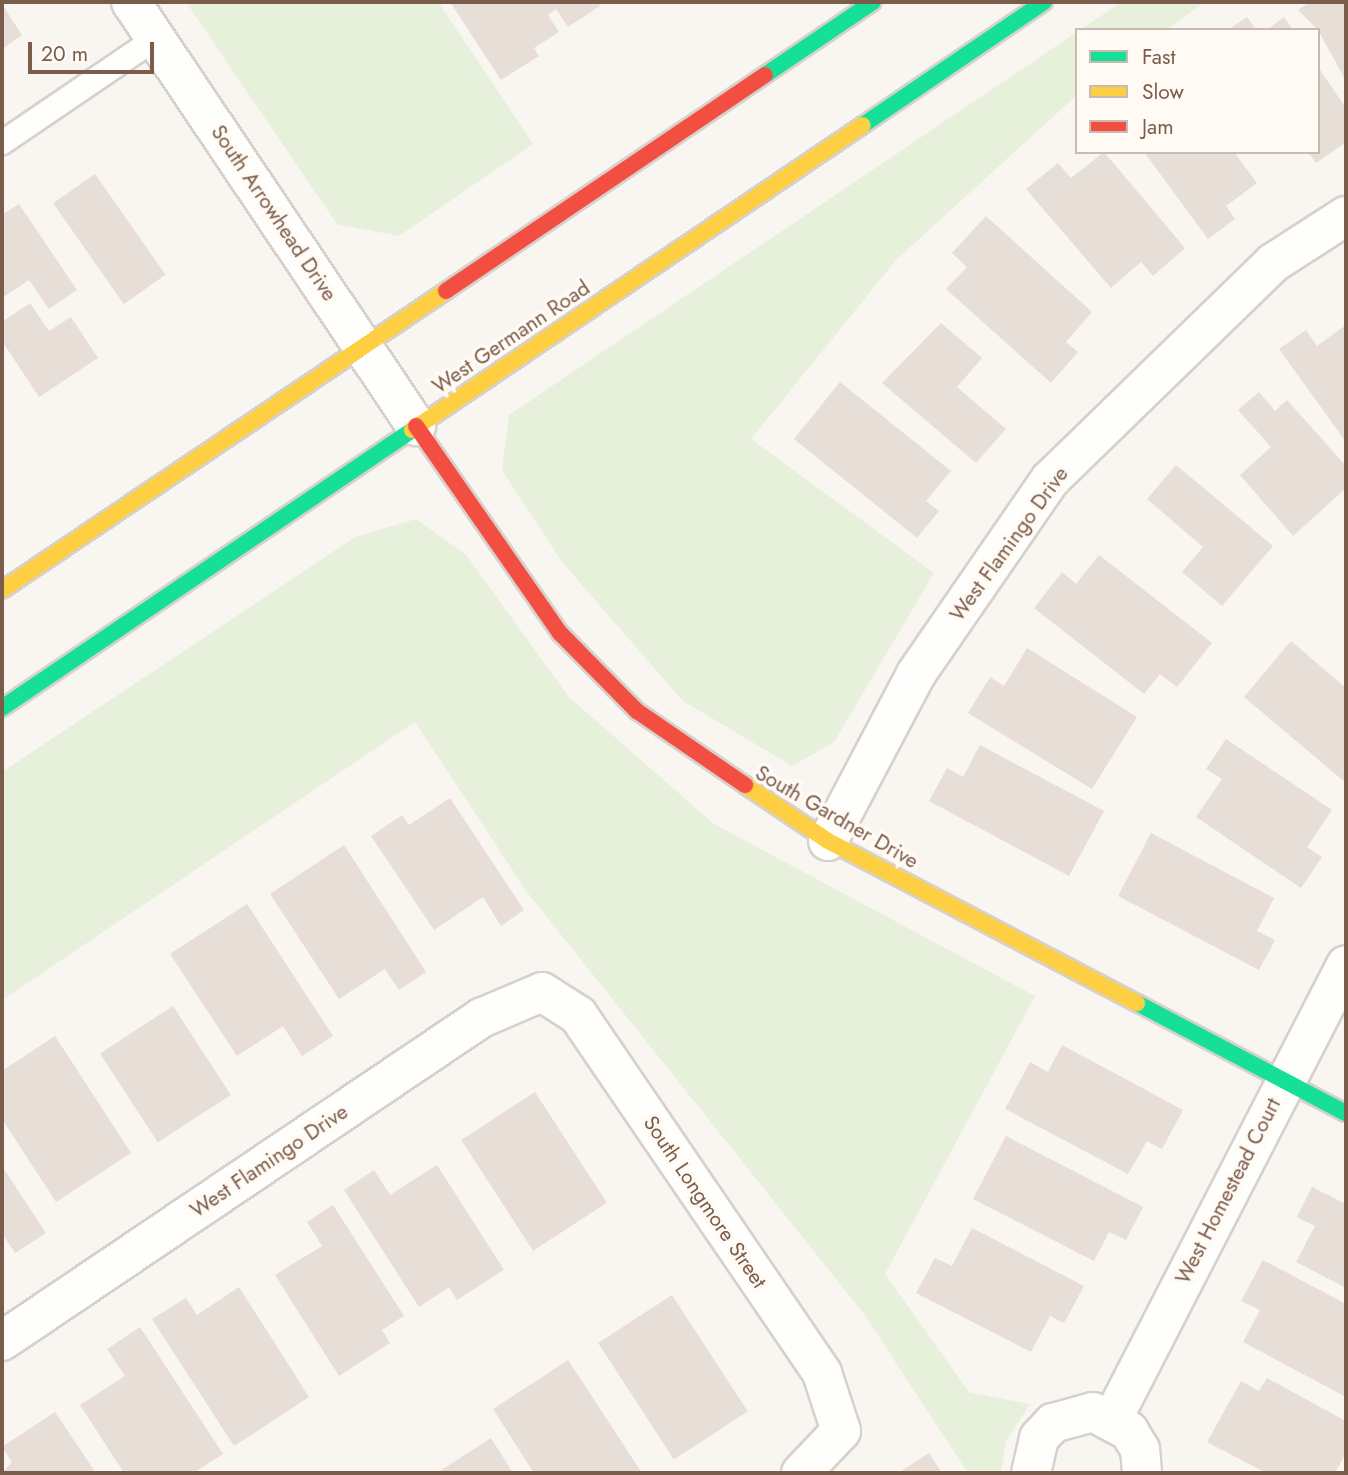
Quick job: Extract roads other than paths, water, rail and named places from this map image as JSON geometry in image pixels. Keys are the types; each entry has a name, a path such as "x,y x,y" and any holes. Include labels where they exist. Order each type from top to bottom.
{"main road":[{"path":"2,590 873,2"},
{"name":"West Germann Road","path":"2,708 1044,2"},
{"name":"South Gardner Drive","path":"416,426 569,643 637,710 828,841 1346,1113"}],"street":[{"name":"South Arrowhead Drive","path":"131,2 416,426"},
{"name":"West Flamingo Drive","path":"828,841 916,674 1050,480 1273,263 1346,216"},
{"name":"West Homestead Court","path":"1113,1418 1284,1080 1346,965"},
{"name":"West Flamingo Drive","path":"2,1340 481,1018 542,992"},
{"name":"South Longmore Street","path":"542,992 578,1015 822,1373 841,1431 801,1473"},
{"path":"1031,1473 1039,1438 1053,1423 1093,1412 1113,1418 1140,1449 1142,1473"}],"lane":[{"path":"2,142 155,38"}]}
